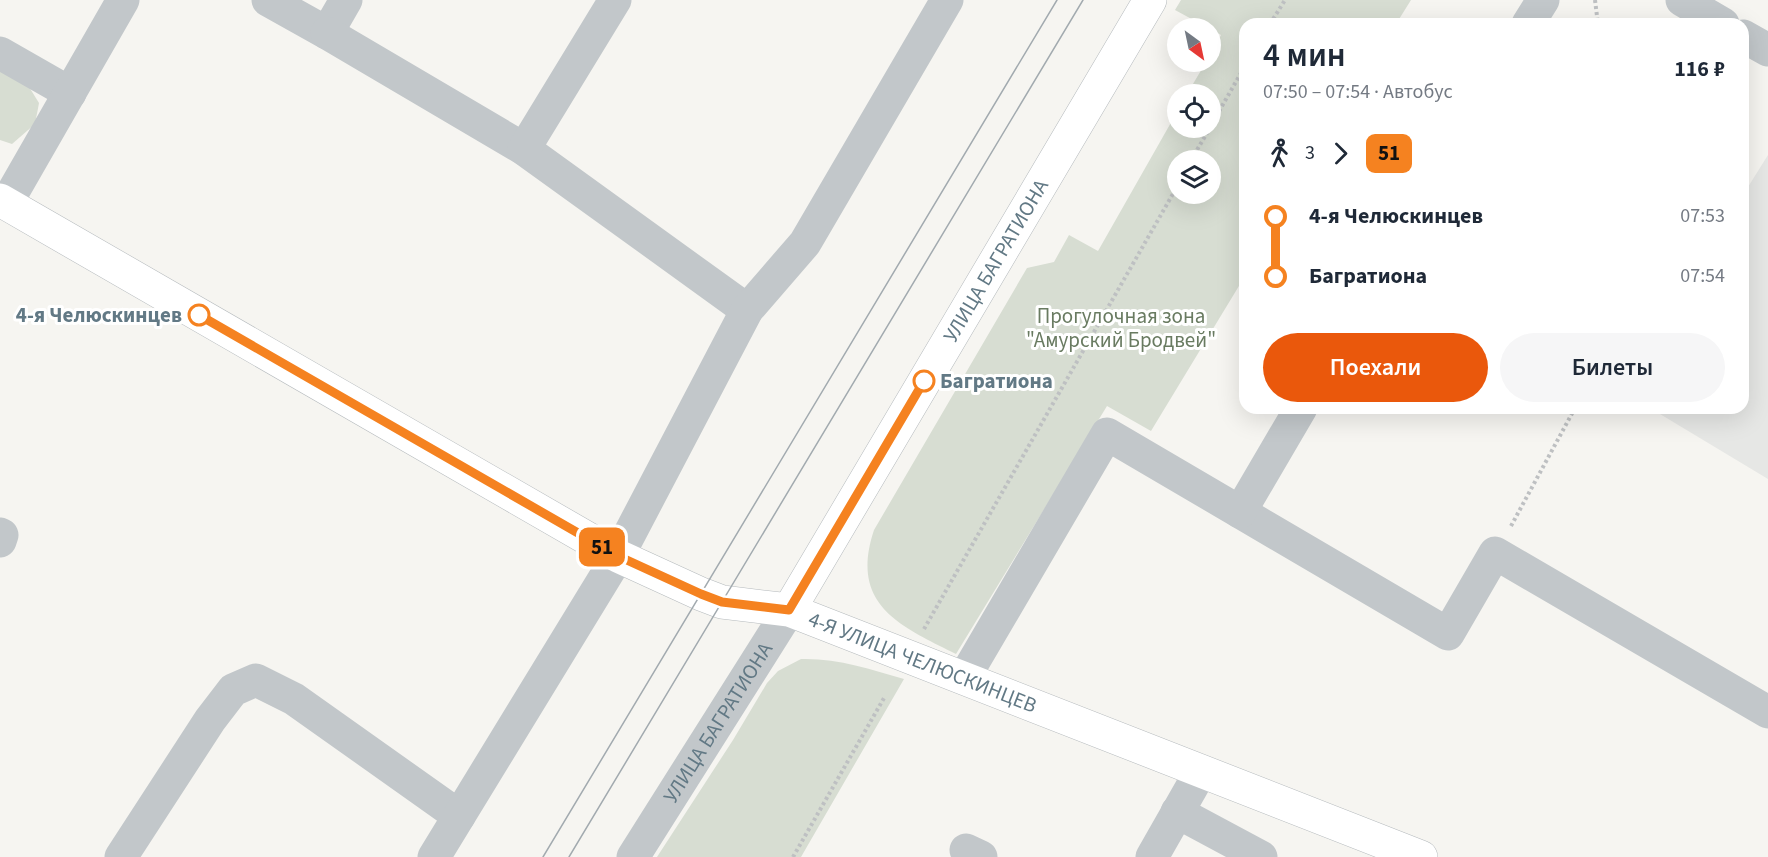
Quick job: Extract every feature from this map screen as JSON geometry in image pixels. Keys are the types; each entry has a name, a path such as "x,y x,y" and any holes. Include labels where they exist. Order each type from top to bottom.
{"main road":[{"name":"УЛИЦА БАГРАТИОНА","path":"789,610 1150,0"},
{"name":"4-Я УЛИЦА ЧЕЛЮСКИНЦЕВ","path":"3,202 618,556 722,602 789,610 1420,857"}],"street":[{"path":"3,202 70,93 123,0"},
{"path":"268,0 524,149 747,310"},
{"path":"327,33 346,0"},
{"path":"524,149 615,0"},
{"path":"434,857 618,556 747,310 805,243 947,0"},
{"path":"1532,18 1543,0"},
{"path":"1682,0 1713,18"},
{"path":"1749,39 1768,50"},
{"path":"0,53 70,93"},
{"path":"1240,512 1297,414"},
{"path":"964,678 1107,434 1448,634 1496,553 1768,712"},
{"path":"0,534 2,535 0,541"},
{"name":"УЛИЦА БАГРАТИОНА","path":"633,857 789,610"},
{"path":"121,857 210,720 233,690 255,680 294,699 459,816"},
{"path":"1152,857 1201,771"},
{"path":"1177,812 1261,857"}],"path":[{"path":"1274,18 1285,0"},
{"path":"1595,0 1597,18"},
{"path":"1221,108 1239,76"},
{"path":"920,635 1167,204"},
{"path":"1496,553 1572,414"},
{"path":"793,857 884,698"}],"shaded area":[{"path":"1768,155 1768,479 1660,414 1749,414 1749,185"}],"green space":[{"name":"Прогулочная зона \"Амурский Бродвей\"","path":"1181,0 1411,0 1400,18 1239,18 1239,286 1151,431 1107,406 956,654 899,622 885,610 874,595 868,577 868,556 874,530 1027,268 1054,262 1069,235 1098,251 1167,130 1167,138 1221,138 1221,84 1193,84 1200,72 1221,72 1221,18 1190,18 1175,10"},
{"path":"0,61 21,74 39,103 35,124 12,144 0,140"},
{"path":"801,659 840,662 904,679 801,857 657,857 767,683 778,671"}],"tram line":[{"path":"543,857 1057,0"},
{"path":"569,857 1083,0"}],"bus line":[{"name":"51","path":"199,315 618,556 722,602 789,610 924,381"}],"place":[{"name":"4-я Челюскинцев","path":"199,315"},
{"name":"Багратиона","path":"924,381"}]}
